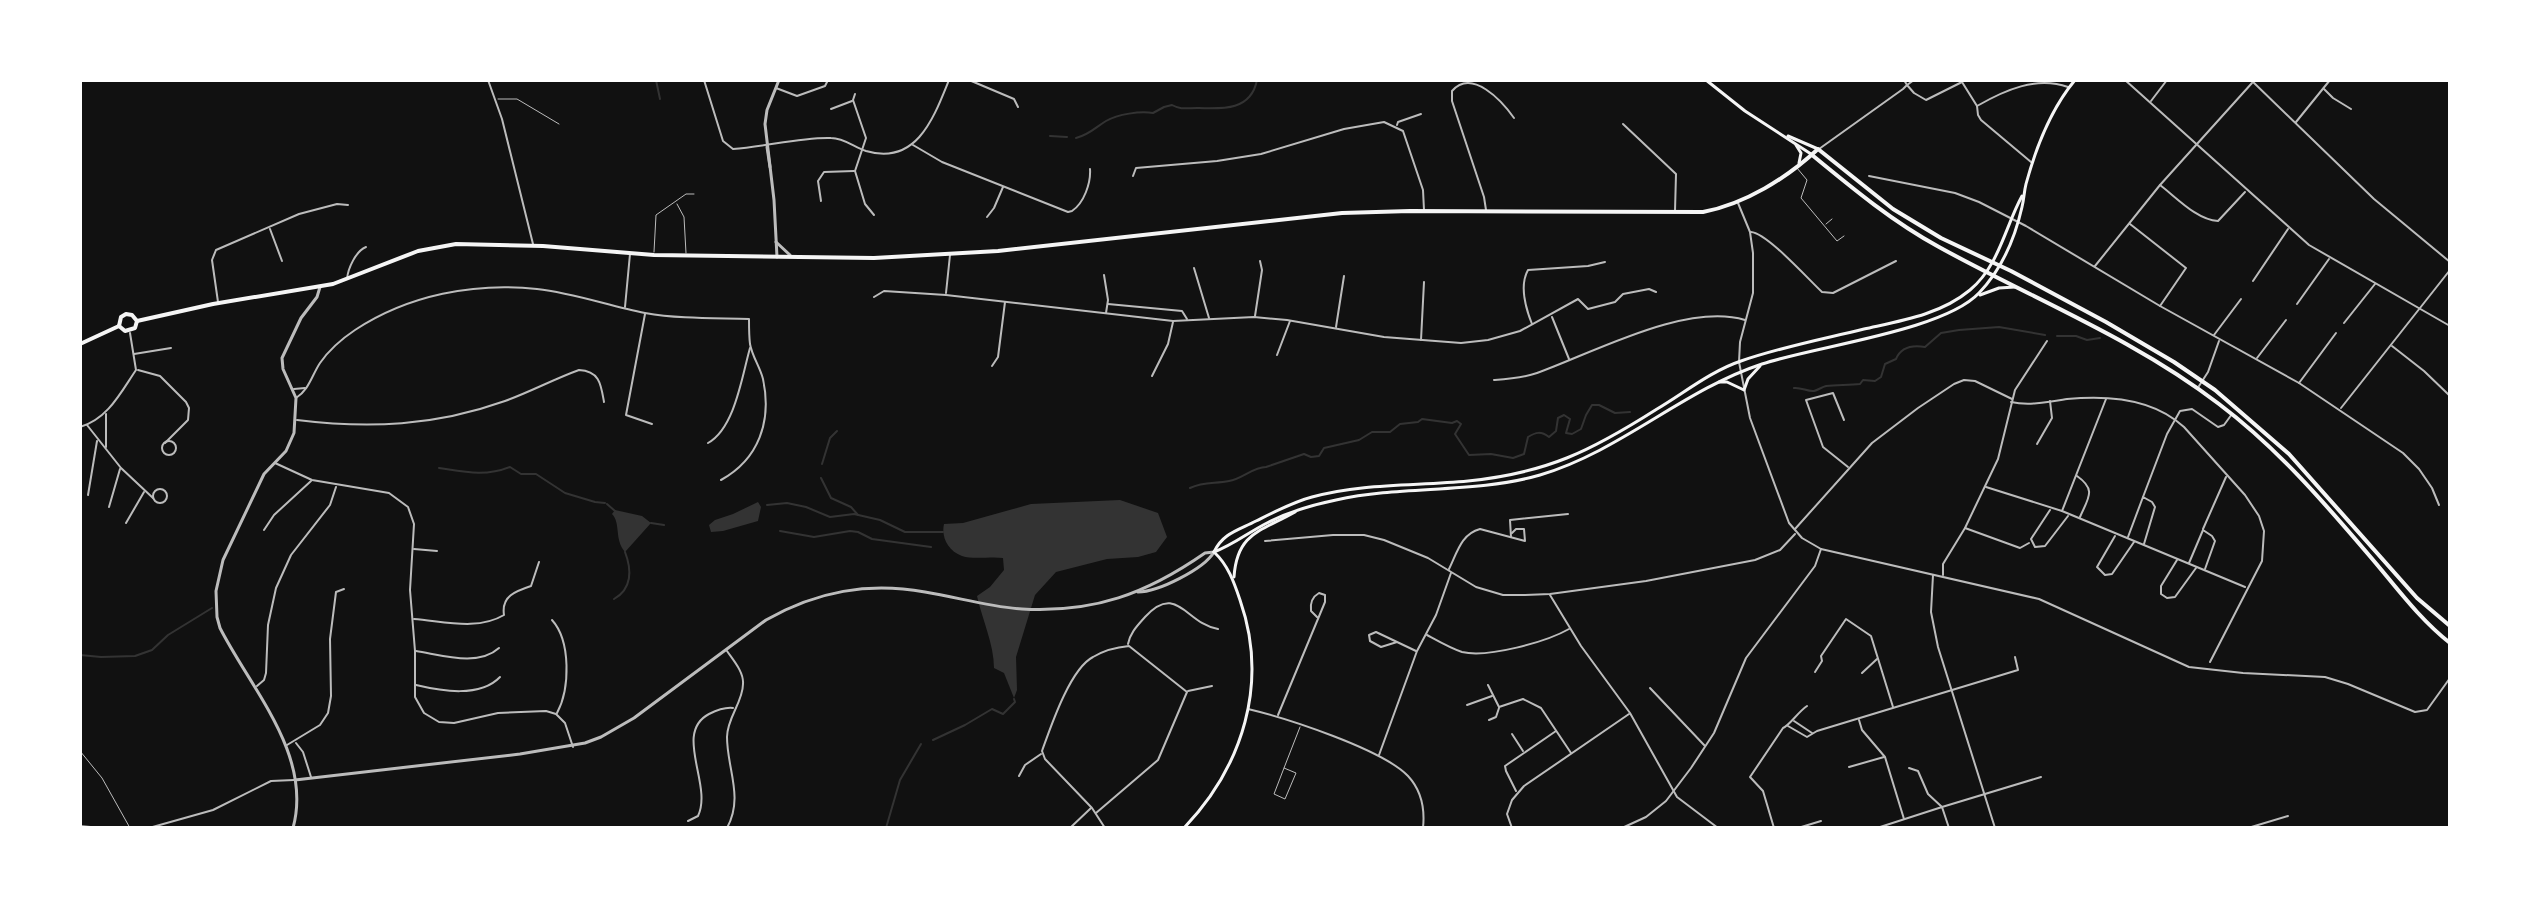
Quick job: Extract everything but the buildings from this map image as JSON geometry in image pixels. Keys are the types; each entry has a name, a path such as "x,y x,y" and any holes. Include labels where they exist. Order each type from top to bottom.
{"main road":[{"path":"1706,80 1921,237 2103,330 2198,388 2232,414 2298,474 2422,617 2450,643"},
{"path":"1214,552 1225,536 1239,528 1309,498 1366,488 1507,477 1561,461 1588,451 1739,362 1793,345 1931,312 1969,292 1993,262 2023,195 2039,143 2075,80"},
{"path":"1779,131 1818,149 1893,209 1941,238 2106,322 2203,381 2303,468 2406,587 2450,626"},
{"path":"1793,141 1801,153 1798,165"},
{"path":"137,321 218,303 320,287 347,280 430,247 456,244 533,245 654,255 911,257 1342,213 1675,213 1711,210 1738,202 1765,188 1818,149"},
{"path":"1798,165 1817,163 1825,166"},
{"path":"1976,296 2000,266 2023,206 2023,195"},
{"path":"1214,552 1269,522 1336,500 1378,493 1497,485 1540,475 1615,444 1717,382 1763,363 1933,319 1976,296 1999,288 2019,288"},
{"path":"119,326 121,317 126,314 137,321"},
{"path":"119,326 130,331 137,321"},
{"path":"80,344 119,326"},
{"path":"1717,382 1727,382 1744,390 1748,379 1763,363"},
{"path":"1234,581 1237,556 1249,538 1267,525 1297,511"},
{"path":"1184,828 1212,796 1227,771 1248,709 1252,653 1246,615 1234,581 1223,560 1214,552"}],"street":[{"path":"488,80 496,99 533,245"},
{"path":"704,80 719,131 733,149 836,138 881,154 912,145 929,124 949,80"},
{"path":"777,257 766,116 779,80"},
{"path":"776,87 797,96 825,86 828,80"},
{"path":"969,80 1014,99 1018,107"},
{"path":"1904,80 1926,100 1962,82 1977,106 1981,120 2032,163"},
{"path":"1818,149 1914,80"},
{"path":"2125,80 2309,245 2450,326"},
{"path":"2150,103 2167,80"},
{"path":"2295,123 2330,80"},
{"path":"2094,267 2160,185 2252,81 2374,199 2450,262"},
{"path":"1486,212 1484,197 1451,97 1452,91 1463,83 1478,85 1514,118"},
{"path":"1977,106 2030,83 2056,83 2069,87"},
{"path":"2323,89 2351,109"},
{"path":"855,94 853,100 866,138 855,171 865,204 874,215"},
{"path":"831,109 853,100"},
{"path":"1396,126 1398,122 1421,114"},
{"path":"1133,176 1136,168 1261,154 1344,129 1384,122 1403,131 1423,190 1424,211"},
{"path":"1623,124 1676,174 1675,213"},
{"path":"912,145 942,162 1068,212 1083,198 1091,176 1090,169"},
{"path":"821,201 818,181 824,172 855,171"},
{"path":"1869,176 1966,196 2012,218 2160,306 2299,383 2403,453 2419,469 2439,505"},
{"path":"2160,185 2204,219 2218,221 2247,190"},
{"path":"987,217 1004,186"},
{"path":"1738,202 1750,232 1753,253 1753,293 1740,342 1739,362 1750,418 1789,523 1795,531 1821,549 2039,599 2189,667 2325,677 2415,712 2427,710 2450,679"},
{"path":"218,303 212,260 215,252 310,210 337,204 348,205"},
{"path":"2129,223 2186,268 2160,306"},
{"path":"270,227 282,261"},
{"path":"2253,281 2289,228"},
{"path":"1750,232 1757,232 1770,241 1822,292 1833,293 1896,261"},
{"path":"776,242 794,257"},
{"path":"347,280 358,252 366,247"},
{"path":"625,308 630,254"},
{"path":"946,295 950,254"},
{"path":"2297,304 2329,258"},
{"path":"1254,317 1262,270 1260,261"},
{"path":"1532,325 1525,303 1524,276 1528,270 1605,262"},
{"path":"1194,268 1210,319"},
{"path":"2340,409 2450,270"},
{"path":"1104,275 1108,304 1106,315"},
{"path":"1336,328 1344,276"},
{"path":"1421,341 1424,282"},
{"path":"2344,323 2375,283"},
{"path":"293,828 298,797 286,746 220,628 216,591 223,560 241,518 264,474 291,444 296,398 283,369 282,358 320,287"},
{"path":"296,398 306,388 320,363 345,338 370,321 419,299 459,291 512,287 539,289 645,313 749,319 750,347 737,398 715,438 708,443"},
{"path":"874,297 884,291 946,295 1173,321 1254,317 1421,341 1473,342 1506,336 1551,316 1578,299 1588,309 1615,302 1623,294 1649,289 1656,292"},
{"path":"2213,336 2241,299"},
{"path":"992,366 998,357 1006,301"},
{"path":"1108,304 1182,311 1188,321"},
{"path":"645,313 626,415 652,424"},
{"path":"1494,380 1534,375 1659,327 1691,318 1729,315 1746,320"},
{"path":"1551,316 1569,360"},
{"path":"1277,355 1291,320"},
{"path":"2256,359 2286,320"},
{"path":"1152,376 1168,344 1173,321"},
{"path":"80,427 105,413 136,370 130,331"},
{"path":"2299,383 2336,333"},
{"path":"2198,388 2220,340"},
{"path":"1944,576 1943,564 1965,528 1998,459 2012,400 2047,341"},
{"path":"2391,345 2450,396"},
{"path":"721,480 744,465 757,447 762,433 766,403 764,382 750,347"},
{"path":"134,354 171,348"},
{"path":"136,370 160,376 189,408 188,420 165,443"},
{"path":"296,420 350,426 428,421 504,402 579,370 592,372 599,378 604,402"},
{"path":"1265,541 1364,535 1417,553 1476,587 1503,595 1550,594 1661,579 1759,559 1780,550 1849,467 1882,434 1962,380 1975,381 2022,404 2106,398 2144,404 2175,419 2256,509 2263,526 2263,557 2210,662"},
{"path":"294,389 306,388"},
{"path":"1844,420 1833,393 1806,400 1823,447 1849,467"},
{"path":"2062,511 2106,398"},
{"path":"2037,444 2052,418 2050,401"},
{"path":"2127,538 2180,411 2191,408 2220,427 2237,408"},
{"path":"105,413 106,448"},
{"path":"87,425 121,468 153,498"},
{"path":"88,495 97,440"},
{"path":"274,462 312,480 383,491 403,502 410,511 414,524 410,590 415,697 419,708 428,717 454,723 498,713 533,710 556,714 568,729 573,747"},
{"path":"109,507 121,468"},
{"path":"2076,475 2088,483 2090,490 2079,519"},
{"path":"2189,563 2227,475"},
{"path":"264,530 274,515 312,480"},
{"path":"254,688 264,680 266,673 268,625 276,588 291,555 330,505 336,486"},
{"path":"1986,487 2062,511 2247,588"},
{"path":"126,523 144,492"},
{"path":"2143,497 2155,507 2143,545"},
{"path":"1965,528 2020,548 2030,542 2051,507"},
{"path":"1511,539 1510,520 1568,514"},
{"path":"2030,542 2040,548 2045,546 2068,515"},
{"path":"1378,756 1417,651 1441,604 1450,572 1466,535 1475,530 1525,541 1524,529 1516,529 1512,533"},
{"path":"2203,530 2215,541 2205,570"},
{"path":"2116,534 2097,567 2105,575 2112,574 2134,541"},
{"path":"412,549 437,551"},
{"path":"1622,828 1646,817 1666,801 1706,747 1746,658 1815,566 1821,549"},
{"path":"1138,592 1205,553 1214,552"},
{"path":"149,828 213,810 271,781 573,747 601,737 634,718 766,620 788,607 835,592 882,587 1010,608 1088,606 1157,588 1198,568 1214,552"},
{"path":"2178,559 2161,586 2161,594 2165,598 2175,597 2197,566"},
{"path":"413,619 456,623 493,621 504,615 505,603 511,594 531,586 539,562"},
{"path":"1932,574 1932,621 1995,828"},
{"path":"286,746 320,725 328,713 331,696 331,624 336,592 344,589"},
{"path":"1277,716 1325,602 1325,595 1319,593 1314,595 1310,605 1317,617"},
{"path":"1550,594 1630,713 1674,791 1684,803 1718,828"},
{"path":"1128,646 1132,632 1155,606 1162,603 1175,605 1209,627 1218,629"},
{"path":"1815,672 1822,661 1821,656 1846,619 1871,636 1893,707"},
{"path":"552,620 565,639 567,658 564,693 556,714"},
{"path":"1426,635 1464,652 1478,653 1552,639 1570,628"},
{"path":"1397,642 1381,647 1368,637 1376,632 1417,651"},
{"path":"1128,646 1187,692"},
{"path":"1019,776 1025,765 1042,753 1073,678 1095,656 1128,646"},
{"path":"415,651 467,658 487,655 499,648"},
{"path":"726,649 743,680 727,738 735,799 727,828"},
{"path":"2015,657 2020,677"},
{"path":"1862,673 1878,659"},
{"path":"1788,726 1807,737 1893,707 2018,670"},
{"path":"2310,676 2315,682"},
{"path":"415,685 464,691 493,684 500,677"},
{"path":"1488,685 1499,707 1496,717 1489,720"},
{"path":"1187,692 1212,686"},
{"path":"1650,688 1706,747"},
{"path":"1096,813 1158,760 1187,692"},
{"path":"1467,705 1493,696"},
{"path":"1499,707 1523,699 1541,708 1571,754"},
{"path":"1774,828 1763,791 1750,777 1782,730 1807,706"},
{"path":"688,821 698,816 701,809 699,773 692,738 694,728 706,716 724,708 734,708"},
{"path":"1248,709 1301,724 1378,756 1401,770 1415,785 1423,806 1423,828"},
{"path":"1512,828 1507,814 1517,792 1630,713"},
{"path":"1792,719 1813,734"},
{"path":"1859,719 1862,730 1885,757 1904,819"},
{"path":"1517,792 1505,766 1556,731"},
{"path":"1512,734 1524,752"},
{"path":"294,742 303,752 312,778"},
{"path":"1042,753 1092,808 1105,828"},
{"path":"1849,767 1885,757"},
{"path":"1909,768 1918,771 1928,794 1942,807 1949,828"},
{"path":"1877,828 2041,777"},
{"path":"1070,828 1092,808"},
{"path":"2248,828 2288,816"},
{"path":"1798,828 1821,821"},
{"path":"80,826 101,828"}],"lane":[{"path":"496,99 517,99 559,124"},
{"path":"1798,165 1807,180 1801,198 1837,241"},
{"path":"654,255 656,215 686,194 694,194"},
{"path":"676,201 684,217 686,255"},
{"path":"1824,226 1832,219"},
{"path":"1831,246 1844,236"},
{"path":"1284,768 1296,773 1285,799 1274,794 1284,768 1301,724"},
{"path":"80,751 102,778 130,828"}],"shaded area":[{"path":"1120,500 1158,513 1167,537 1156,552 1138,557 1107,559 1056,572 1035,595 1016,657 1017,690 1014,698 1004,673 994,668 977,596 990,587 1004,570 1003,558 972,558 957,554 947,543 944,524 963,523 1031,504"},
{"path":"758,502 761,507 758,521 711,532 709,525 715,520"},
{"path":"615,510 642,516 651,523 625,552 612,514"}],"waterway":[{"path":"656,80 660,99"},
{"path":"1076,138 1123,115 1153,113 1172,105 1178,108 1234,106 1249,98 1257,80"},
{"path":"1050,136 1067,137"},
{"path":"1794,388 1814,391 1826,386 1875,381 1881,377 1885,364 1896,359 1904,349 1925,347 1941,333 1999,327 2045,335"},
{"path":"2057,336 2076,336 2087,340 2100,338"},
{"path":"1190,488 1234,480 1304,454 1319,456 1324,448 1359,440 1372,432 1390,432 1400,424 1422,419 1457,421 1461,424 1455,434 1469,455 1491,454 1513,458 1524,454 1531,435 1541,433 1549,437 1556,431 1558,418 1564,415 1570,419 1566,433 1572,434 1581,429 1592,405 1615,413 1630,412"},
{"path":"822,464 830,438 837,431"},
{"path":"439,468 483,473 510,467 521,474 536,474 565,493 605,503"},
{"path":"821,478 831,498 851,507 858,515"},
{"path":"767,505 787,503 830,517 854,514 880,520 905,532 943,532"},
{"path":"607,504 615,511"},
{"path":"651,523 664,525"},
{"path":"780,531 814,537 850,531 872,539 931,547"},
{"path":"614,599 624,590 629,578 625,552"},
{"path":"80,655 135,656 152,650 168,635 212,608"},
{"path":"933,740 992,709 1003,714 1015,702 1014,699"},
{"path":"886,828 900,780 921,744"}]}
